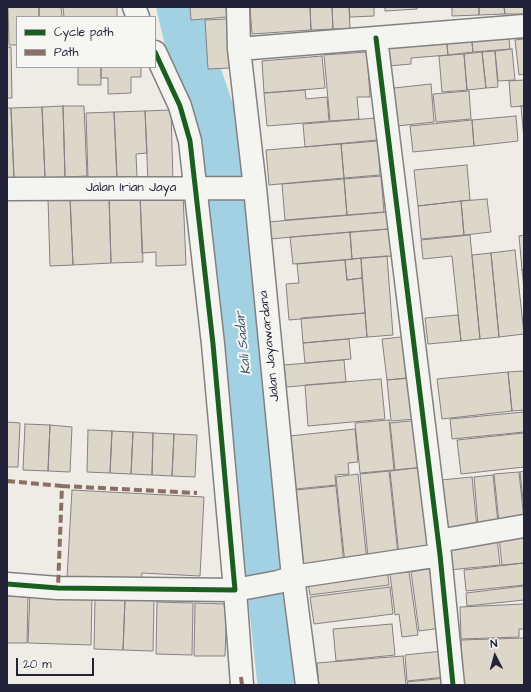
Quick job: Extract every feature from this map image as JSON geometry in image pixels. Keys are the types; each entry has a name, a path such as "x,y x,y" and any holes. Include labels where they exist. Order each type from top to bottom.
{"street":[{"name":"Jalan Jayawardana","path":"238,7 247,187 285,579 306,685"},
{"path":"239,49 524,26"},
{"path":"376,38 439,548 453,685"},
{"path":"156,54 186,122 204,188 213,344 243,588 242,685"},
{"name":"Jalan Irian Jaya","path":"7,189 247,187"},
{"path":"7,584 58,588 243,588 439,548 524,526"}],"building":[{"path":"8,7 39,7 39,16 16,16 16,45 9,45"},
{"path":"39,7 61,7 62,16 39,16"},
{"path":"63,7 117,7 117,16 64,16"},
{"path":"190,7 226,7 227,17 191,20"},
{"path":"250,7 310,7 311,30 252,34"},
{"path":"310,7 332,7 333,29 311,30"},
{"path":"332,7 349,7 350,29 333,29"},
{"path":"349,7 374,7 374,16 350,17"},
{"path":"385,7 417,7 417,9 385,11"},
{"path":"452,7 479,7 479,15 452,16"},
{"path":"479,7 504,7 505,14 479,15"},
{"path":"504,7 524,7 524,14 505,14"},
{"path":"227,19 230,68 208,69 205,20"},
{"path":"508,29 510,49 473,52 471,33"},
{"path":"471,33 473,52 448,55 446,35"},
{"path":"446,35 448,55 411,58 411,64 388,66 386,41"},
{"path":"524,39 524,74 519,75 515,40"},
{"path":"7,47 11,47 12,98 7,98"},
{"path":"512,49 515,80 498,81 495,51"},
{"path":"495,51 498,87 486,88 482,52"},
{"path":"367,52 370,97 357,97 359,119 330,121 324,55"},
{"path":"482,52 486,88 467,90 464,54"},
{"path":"464,54 467,90 442,92 439,56"},
{"path":"322,56 325,88 264,93 262,61"},
{"path":"78,68 101,68 101,85 78,85"},
{"path":"101,68 141,68 141,77 131,77 131,93 108,94 108,78 101,78"},
{"path":"524,80 524,106 511,107 509,81"},
{"path":"431,84 434,122 397,126 394,88"},
{"path":"305,90 306,99 327,97 329,121 267,126 264,93"},
{"path":"469,91 471,119 436,122 433,94"},
{"path":"63,106 84,106 87,176 65,177"},
{"path":"63,106 65,177 45,178 42,107"},
{"path":"521,106 524,106 524,140"},
{"path":"42,107 45,178 14,179 11,108"},
{"path":"7,108 11,108 14,179 7,179"},
{"path":"171,110 173,181 148,182 145,111"},
{"path":"145,111 147,153 136,154 137,177 117,178 114,112"},
{"path":"114,112 117,178 88,179 86,113"},
{"path":"516,116 518,141 474,146 472,120"},
{"path":"376,118 377,140 305,147 303,124"},
{"path":"472,120 474,146 413,152 410,126"},
{"path":"378,141 380,175 344,178 341,144"},
{"path":"341,144 344,178 269,185 266,150"},
{"path":"467,165 470,200 418,206 414,170"},
{"path":"381,176 384,212 347,215 344,179"},
{"path":"344,179 347,215 285,220 282,184"},
{"path":"183,193 186,265 156,266 156,252 142,253 140,194"},
{"path":"140,194 143,262 111,263 109,196"},
{"path":"109,196 111,263 73,265 70,197"},
{"path":"70,197 73,265 50,266 48,198"},
{"path":"487,199 491,232 464,235 461,201"},
{"path":"461,201 464,235 421,239 418,206"},
{"path":"388,212 389,229 269,239 268,222"},
{"path":"389,229 392,256 352,259 350,232"},
{"path":"350,232 352,259 293,264 290,237"},
{"path":"470,235 480,339 461,341 452,256 423,259 421,240"},
{"path":"524,235 524,270 522,270 519,236"},
{"path":"515,250 524,334 499,337 491,253"},
{"path":"491,253 499,337 480,339 472,255"},
{"path":"387,256 393,335 367,337 361,258"},
{"path":"361,258 362,278 347,280 345,260"},
{"path":"345,260 347,280 362,278 365,313 289,320 286,284 299,283 297,264"},
{"path":"522,270 524,270 524,289"},
{"path":"365,313 367,337 303,343 301,318"},
{"path":"458,315 461,341 428,344 425,318"},
{"path":"402,337 406,378 387,380 382,339"},
{"path":"349,339 351,359 305,363 303,343"},
{"path":"344,360 346,382 286,387 284,365"},
{"path":"524,371 524,410 512,411 508,372"},
{"path":"508,372 512,411 442,419 437,379"},
{"path":"411,378 415,419 391,421 387,380"},
{"path":"381,379 385,419 308,426 305,385"},
{"path":"524,412 524,432 452,439 450,419"},
{"path":"389,420 394,470 360,473 355,423"},
{"path":"420,420 424,467 395,470 390,423"},
{"path":"7,422 20,423 18,467 7,467"},
{"path":"25,424 50,425 48,471 23,470"},
{"path":"50,425 72,427 70,472 48,471"},
{"path":"355,429 358,462 348,463 349,474 335,475 336,485 296,489 290,436"},
{"path":"88,430 112,431 110,473 87,472"},
{"path":"112,431 133,432 131,474 110,473"},
{"path":"133,432 153,433 152,475 131,474"},
{"path":"153,433 174,434 172,476 152,475"},
{"path":"524,433 524,467 461,474 457,440"},
{"path":"174,434 197,435 195,477 172,476"},
{"path":"425,467 434,552 399,555 390,471"},
{"path":"389,471 398,554 368,557 360,474"},
{"path":"524,471 524,509 520,472"},
{"path":"519,472 524,520 499,523 494,474"},
{"path":"358,474 367,562 345,564 336,477"},
{"path":"493,475 498,523 478,525 474,477"},
{"path":"472,477 477,528 446,531 441,480"},
{"path":"336,486 344,565 304,569 296,490"},
{"path":"72,490 204,497 200,576 142,573 141,583 67,578"},
{"path":"524,534 524,563 502,565 499,537"},
{"path":"497,538 500,565 449,570 446,544"},
{"path":"524,563 524,585 466,591 464,570"},
{"path":"387,566 389,585 310,595 307,576"},
{"path":"434,568 442,628 419,631 411,572"},
{"path":"409,572 418,635 402,637 399,614 395,615 390,574"},
{"path":"524,586 524,600 467,606 466,593"},
{"path":"390,587 393,614 314,624 310,597"},
{"path":"7,592 28,593 27,643 7,643"},
{"path":"30,592 92,594 91,645 28,643"},
{"path":"95,599 125,599 123,650 94,649"},
{"path":"125,599 154,600 153,651 123,650"},
{"path":"157,602 193,603 192,655 156,654"},
{"path":"195,603 227,604 225,656 194,656"},
{"path":"524,604 524,629 519,629 519,637 461,639 460,607"},
{"path":"392,624 395,655 336,661 333,629"},
{"path":"524,638 524,685 463,685 461,640"},
{"path":"443,651 446,677 407,681 405,655"},
{"path":"403,656 406,685 319,685 317,663"},
{"path":"446,678 446,685 408,685 407,682"}],"waterway":[{"name":"Kali Sadar","path":"180,7 192,57 224,150 281,685"}],"marked path":[{"path":"7,481 62,486 58,588"},
{"path":"62,486 197,493"},
{"path":"241,677 242,685"}],"cycle path":[{"path":"376,38 440,555 453,685"},
{"path":"7,584 58,588 235,590 213,344 190,141 180,106 156,54"}]}
